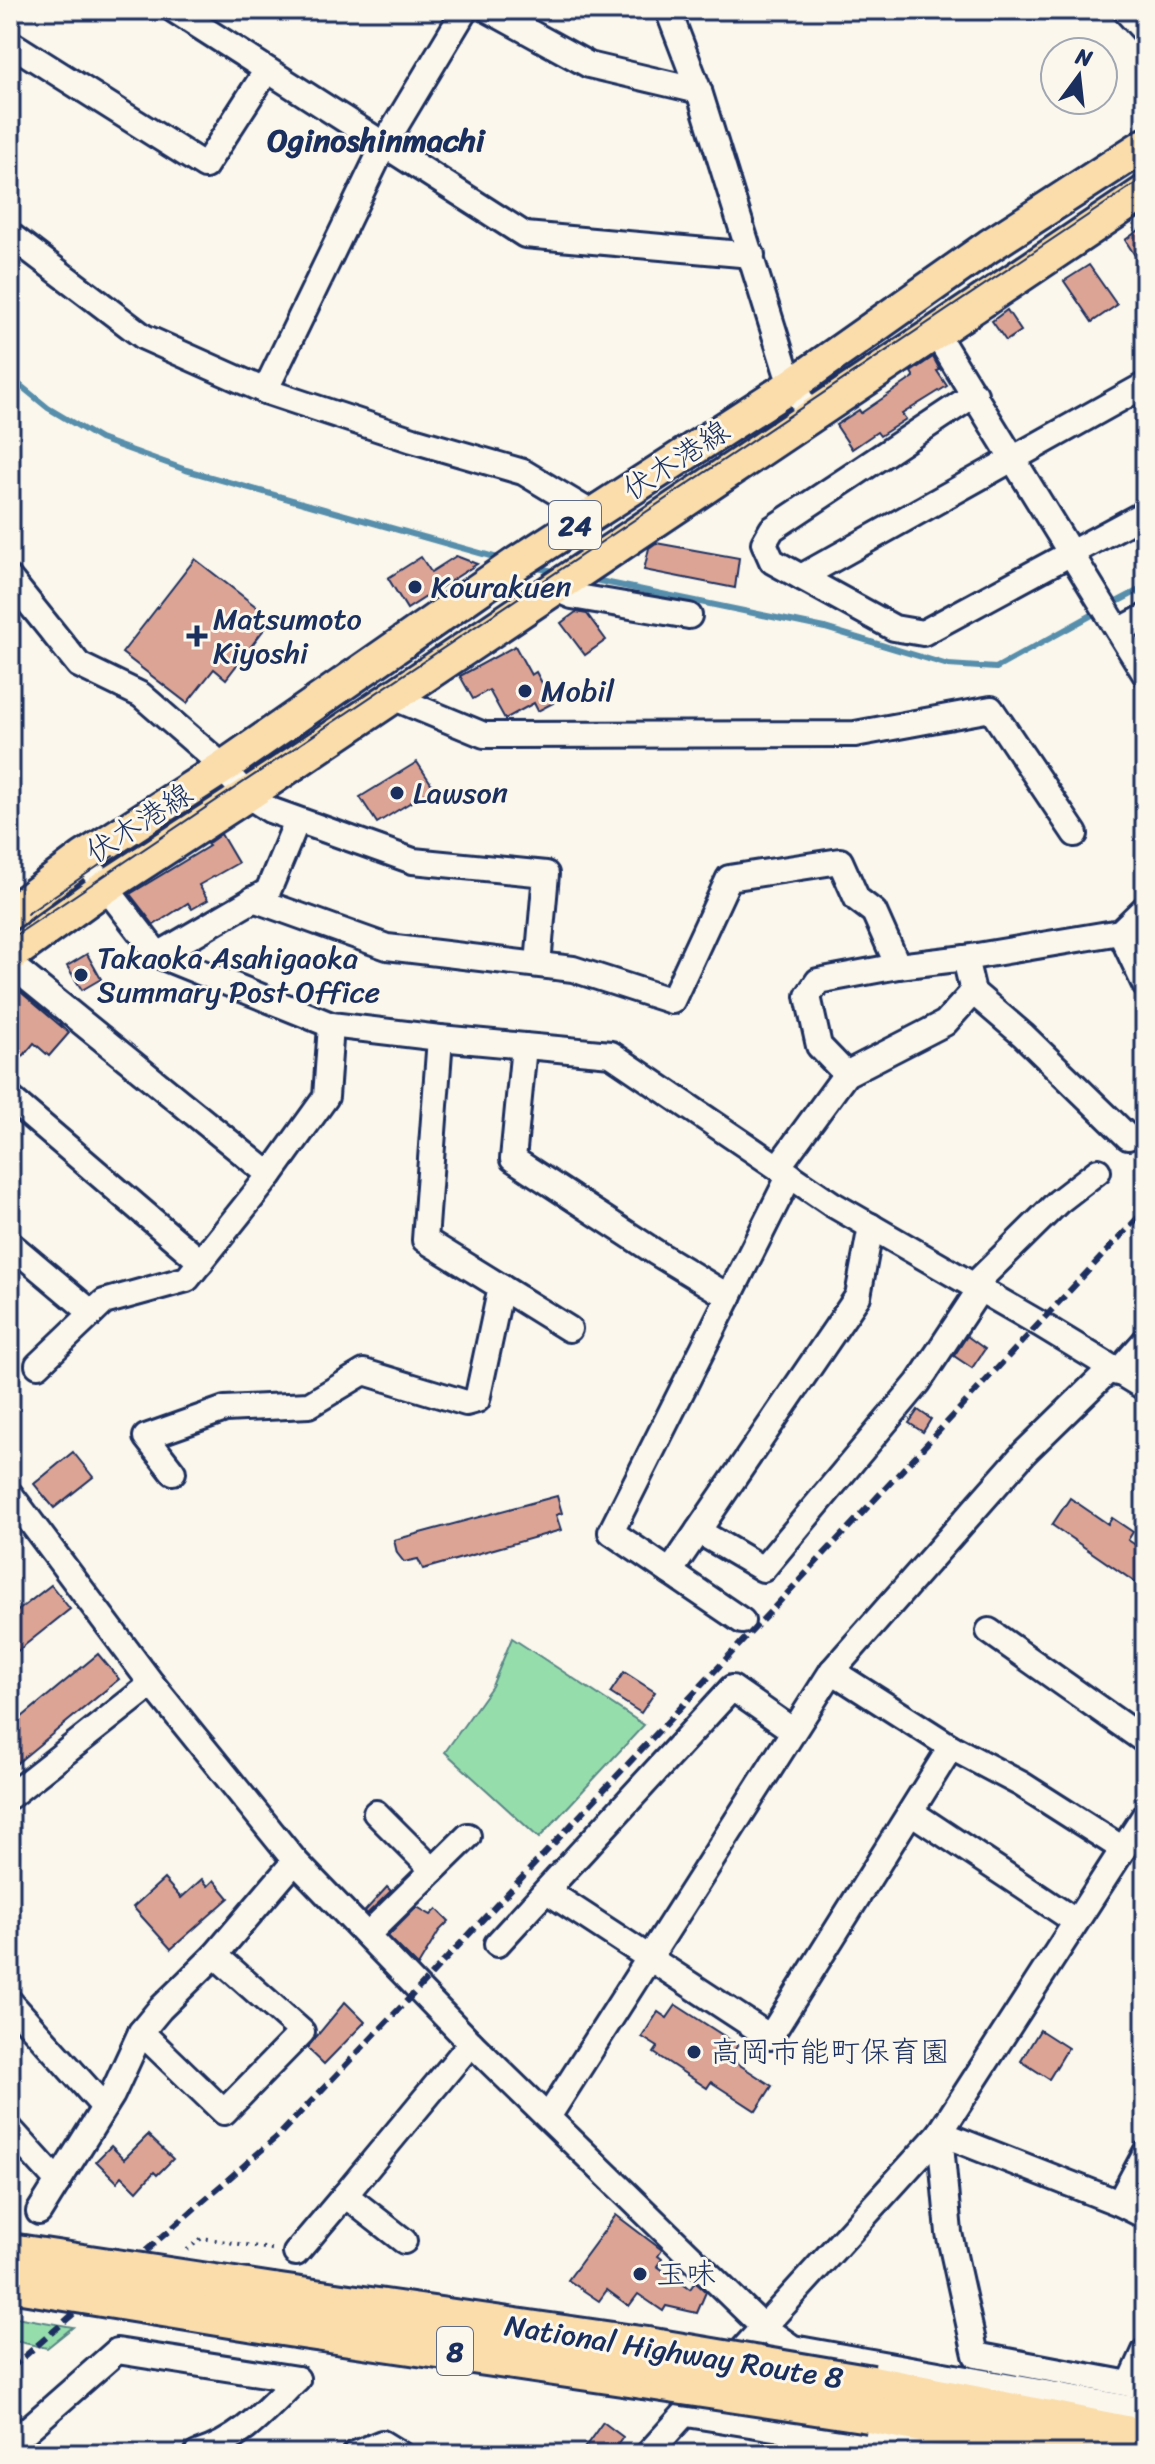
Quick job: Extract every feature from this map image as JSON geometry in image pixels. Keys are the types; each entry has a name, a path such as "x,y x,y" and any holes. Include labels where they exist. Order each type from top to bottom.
{"highway":[{"name":"National Highway Route 8","path":"10,2252 270,2308"},
{"name":"National Highway Route 8","path":"10,2283 270,2308 1145,2438"},
{"name":"National Highway Route 8","path":"871,2399 1079,2454"}],"main road":[{"name":"伏木港線","path":"10,913 83,858 222,768 517,563 792,385 989,246 1145,145"},
{"name":"伏木港線","path":"10,956 104,888 1145,192"}],"street":[{"path":"174,10 525,235 752,255"},
{"path":"265,391 384,145 465,10"},
{"path":"489,10 589,65 699,91"},
{"path":"668,10 699,91 792,385 811,416"},
{"path":"10,43 205,166 267,70"},
{"path":"10,235 144,337 265,391 413,440 523,472 593,514"},
{"path":"935,332 1144,669"},
{"path":"801,577 1145,385"},
{"path":"975,394 772,529 764,543 772,561 894,628 923,633 1145,513"},
{"path":"10,579 79,665 141,695 211,756 247,795 270,810 413,861 546,874 538,964"},
{"path":"553,588 572,596 689,616"},
{"path":"1119,631 1145,617"},
{"path":"392,697 484,735 855,734 991,709 1075,834"},
{"path":"158,955 268,891 297,821"},
{"path":"83,858 158,955 331,1025 611,1054 871,1226 1145,1388"},
{"path":"253,899 387,947 573,969 672,1001 729,878 840,861 857,899 874,912 898,966"},
{"path":"846,1074 819,1046 808,996 818,981 1120,932 1145,908"},
{"path":"1120,932 1145,985"},
{"path":"965,958 973,992 1023,1035 1128,1137"},
{"path":"10,964 270,1175"},
{"path":"742,1621 611,1532 729,1297 784,1171 846,1074 945,1023 973,992"},
{"path":"38,1365 104,1302 187,1279 270,1175 326,1097 331,1025"},
{"path":"440,1038 425,1240 569,1329"},
{"path":"524,1046 513,1159 729,1297"},
{"path":"10,1098 201,1262"},
{"path":"698,1531 763,1569 918,1383 977,1287 1058,1202 1098,1171"},
{"path":"670,1572 858,1296 871,1226"},
{"path":"10,1244 92,1313"},
{"path":"173,1472 146,1437 225,1409 309,1405 364,1372 466,1403 477,1400 501,1287"},
{"path":"548,2117 832,1671 1025,1452 1145,1341"},
{"path":"10,1494 152,1684 295,1861 471,2043 763,2327 793,2348 1145,2411"},
{"path":"989,1631 1145,1741"},
{"path":"832,1671 951,1747 1021,1784 1123,1849"},
{"path":"10,1796 152,1684"},
{"path":"497,1944 732,1688 792,1730"},
{"path":"547,1891 770,2037 951,1747"},
{"path":"911,1812 1075,1921"},
{"path":"376,1813 433,1870"},
{"path":"648,2454 940,2133 1145,1815"},
{"path":"367,1935 468,1836"},
{"path":"39,2212 104,2107 141,2032 215,1955 295,1861"},
{"path":"141,2032 224,2112 302,2032 215,1955"},
{"path":"10,2002 104,2107"},
{"path":"296,2253 471,2043"},
{"path":"10,2129 58,2182"},
{"path":"940,2133 1145,2216"},
{"path":"940,2133 949,2233 976,2355 1138,2386 1145,2351"},
{"path":"1119,2203 1145,2154"},
{"path":"345,2195 404,2241"},
{"path":"10,2445 117,2351 297,2379 247,2430 210,2452"},
{"path":"687,2414 939,2454"},
{"path":"355,2454 382,2443 400,2454"}],"green space":[{"path":"512,1638 644,1725 539,1838 445,1752 492,1686"},
{"path":"10,2316 73,2327 47,2348 10,2340"}],"building":[{"path":"1145,226 1145,271 1125,240"},
{"path":"1089,265 1117,305 1092,322 1064,281"},
{"path":"1007,310 1021,331 1006,341 992,321"},
{"path":"933,357 940,370 937,371 947,386 902,414 906,419 880,436 877,432 852,449 836,425 859,410 861,413 914,377 911,372"},
{"path":"656,543 739,558 735,588 644,570 649,548"},
{"path":"456,556 477,564 407,609 388,578 421,557 431,572"},
{"name":"Matsumoto Kiyoshi","path":"195,559 272,619 226,679 214,669 187,703 122,653"},
{"path":"576,612 587,614 606,640 585,655 561,623"},
{"path":"515,646 531,675 536,672 553,703 538,711 534,703 505,719 489,690 473,699 460,676"},
{"name":"Lawson","path":"417,762 434,788 377,823 360,797"},
{"path":"221,834 238,863 199,885 208,900 192,909 188,903 154,925 130,894 209,846 207,844"},
{"path":"87,954 101,979 82,990 67,966"},
{"path":"10,983 69,1033 49,1056 34,1043 10,1072"},
{"path":"967,1336 985,1349 972,1368 954,1356"},
{"path":"918,1410 931,1419 923,1432 909,1423"},
{"path":"73,1452 93,1477 54,1508 34,1484"},
{"path":"557,1496 562,1513 556,1515 561,1530 423,1569 418,1559 404,1562 397,1553 394,1540"},
{"path":"1070,1498 1108,1524 1112,1518 1133,1532 1128,1540 1145,1551 1145,1589 1052,1525"},
{"path":"51,1585 70,1609 10,1657 10,1617"},
{"path":"98,1654 119,1679 10,1769 10,1727"},
{"path":"624,1672 655,1692 641,1713 610,1693"},
{"path":"164,1879 181,1898 202,1879 208,1886 214,1880 229,1898 171,1949 133,1907"},
{"path":"387,1887 391,1891 367,1914 365,1911"},
{"path":"417,1907 431,1915 437,1909 449,1921 439,1931 418,1966 388,1936"},
{"path":"345,2002 365,2022 324,2064 307,2048"},
{"path":"676,2005 738,2045 729,2058 772,2086 756,2111 711,2082 707,2088 654,2053 658,2047 642,2037 658,2012 667,2018"},
{"path":"1040,2030 1068,2048 1049,2079 1021,2061"},
{"path":"148,2135 173,2159 157,2175 154,2172 137,2191 122,2176 117,2182 96,2161 111,2146 124,2159"},
{"path":"616,2215 662,2250 658,2256 662,2259 657,2266 690,2289 695,2282 706,2292 697,2313 666,2306 663,2311 638,2294 629,2306 607,2290 599,2301 568,2280"},
{"path":"603,2422 623,2437 611,2454 580,2454"}],"waterway":[{"path":"10,377 48,408 100,439 186,470 501,559"},
{"path":"531,567 560,572"},
{"path":"590,579 825,628 948,665 996,668 1101,610"},
{"path":"1111,605 1145,587"},
{"path":"10,815 16,822"}],"tram line":[{"path":"10,939 1145,177"},
{"path":"27,914 113,856"}],"railway":[{"path":"10,2369 279,2135 1145,1210"}],"place":[{"name":"Kourakuen","path":"415,587"},
{"name":"Matsumoto Kiyoshi","path":"197,636"},
{"name":"Mobil","path":"525,691"},
{"name":"Lawson","path":"397,793"},
{"name":"Takaoka Asahigaoka Summary Post Office","path":"81,975"},
{"name":"高岡市能町保育園","path":"694,2052"},
{"name":"玉味","path":"640,2274"}],"district":[{"name":"Oginoshinmachi","path":"376,140"}]}
